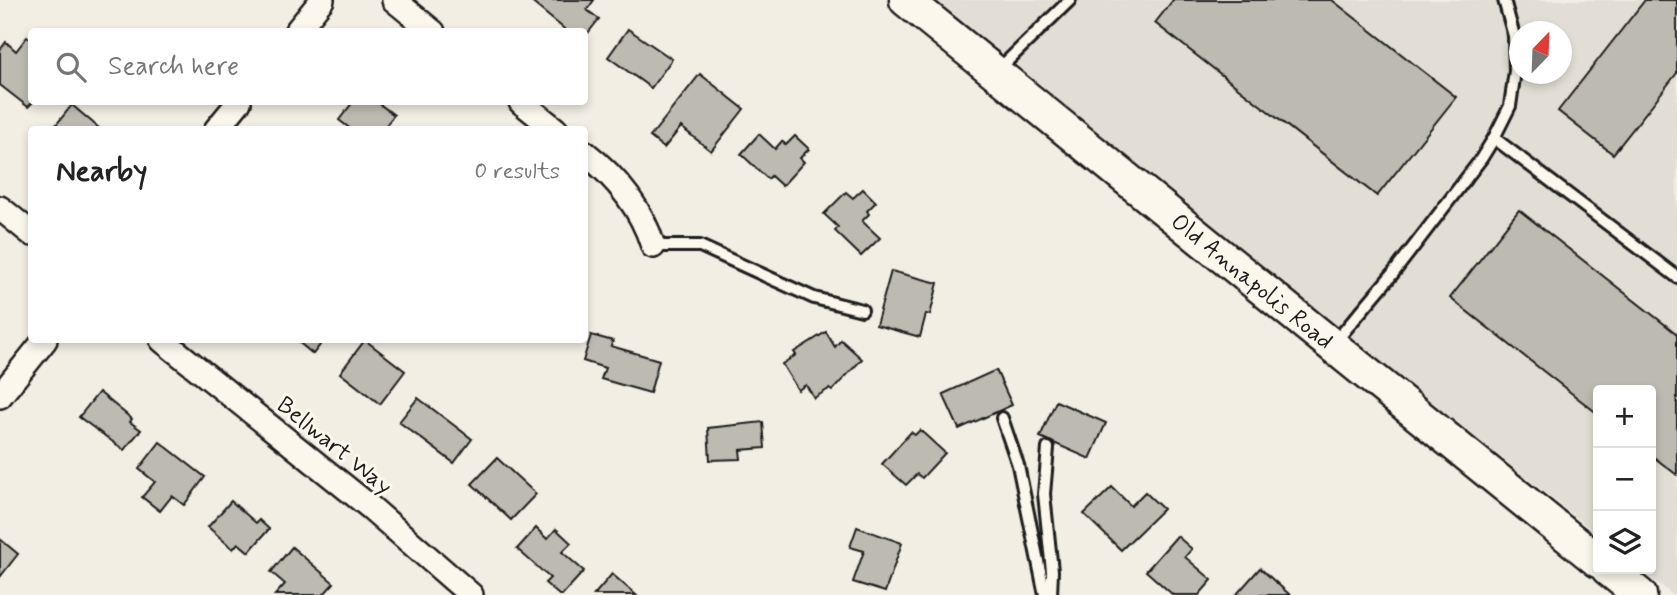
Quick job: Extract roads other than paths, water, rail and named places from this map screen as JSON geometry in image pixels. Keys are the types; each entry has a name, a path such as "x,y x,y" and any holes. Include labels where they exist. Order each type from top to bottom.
{"main road":[{"name":"Old Annapolis Road","path":"906,0 1593,557"},
{"path":"1614,574 1640,595"}],"street":[{"path":"299,28 322,0"},
{"path":"394,0 428,28"},
{"path":"219,126 237,105"},
{"path":"525,105 551,126"},
{"path":"588,156 625,190 646,221 653,246"},
{"path":"0,208 28,231"},
{"path":"0,396 44,343"},
{"name":"Bellwart Way","path":"166,343 370,507 471,595"}],"lane":[{"path":"994,73 1070,0"},
{"path":"1331,347 1403,261 1481,159 1510,106 1515,71 1514,36 1504,0"},
{"path":"1494,138 1677,278"},
{"path":"653,246 700,246 814,298 862,310"},
{"path":"1002,418 1018,465 1045,595"},
{"path":"1048,448 1044,494 1052,571 1051,595"}]}
